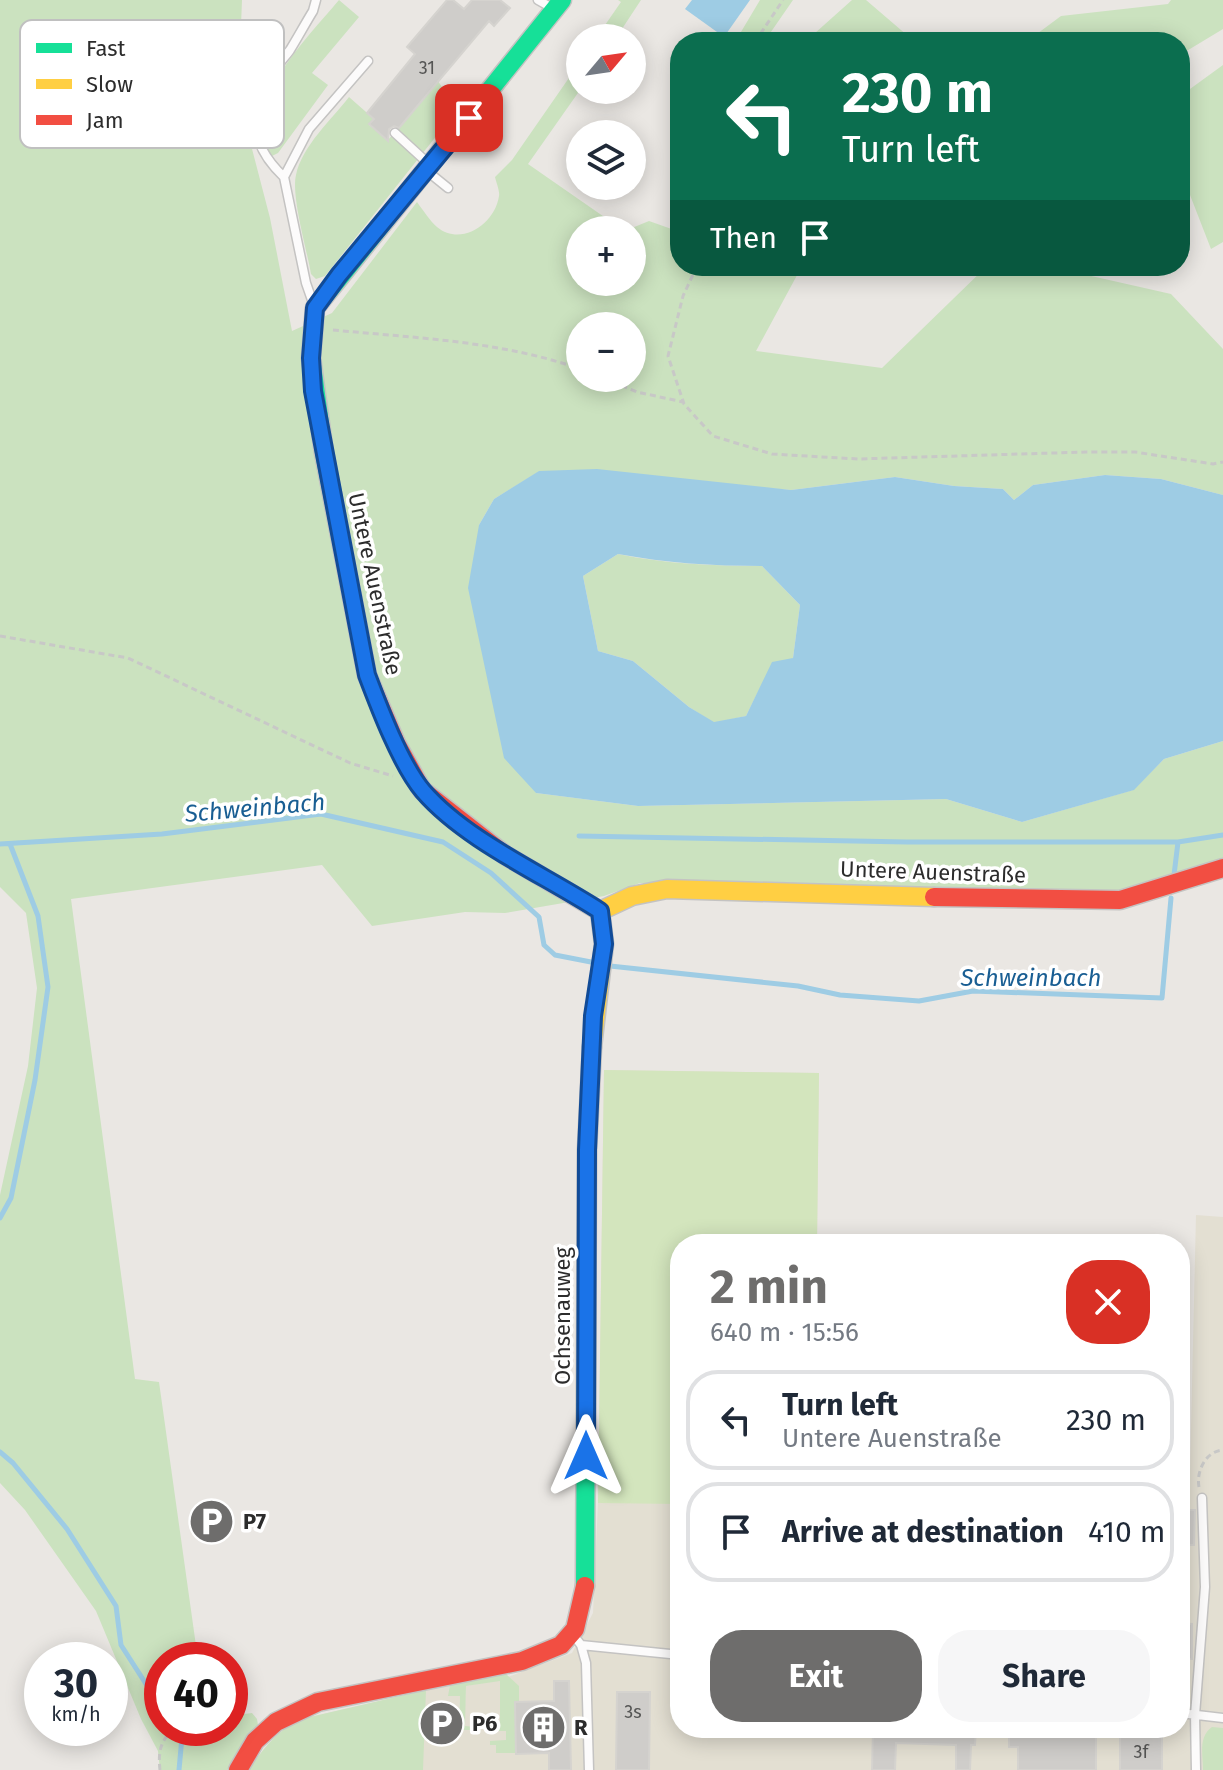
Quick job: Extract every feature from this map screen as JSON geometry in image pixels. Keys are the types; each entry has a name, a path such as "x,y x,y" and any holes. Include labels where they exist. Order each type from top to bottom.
{"street":[{"path":"315,308 429,168 552,3"},
{"name":"Untere Auenstraße","path":"315,308 311,358 313,391 367,675 396,743 422,790 505,855 600,911 641,892 667,889 1120,900 1223,868"},
{"name":"Ochsenauweg","path":"577,1640 585,1589 587,1150 592,1037 604,944 600,911"},
{"path":"238,1770 255,1741 276,1722 318,1702 522,1661 577,1640"}],"lane":[{"path":"284,56 313,11 316,0"},
{"path":"284,177 309,129 368,61"},
{"path":"395,133 448,188"},
{"path":"260,148 268,162 284,177 306,283 315,308"},
{"path":"1196,1770 1195,1715 1205,1587 1202,1498"},
{"path":"589,1770 586,1663 577,1640 670,1654"},
{"path":"1190,1714 1223,1718"}],"path":[{"path":"762,32 783,0"},
{"path":"692,276 683,296 668,356 683,402 713,436 772,454 858,459 1135,452 1213,464 1223,462"},
{"path":"313,328 413,337 523,353 566,365"},
{"path":"637,392 683,402"},
{"path":"0,636 128,658 350,763 395,777"},
{"path":"1202,1498 1197,1481 1206,1457 1214,1451 1223,1450"},
{"path":"160,1770 158,1751 161,1746"}],"shaded area":[{"path":"604,1070 819,1073 817,1234 670,1234 670,1738 1190,1738 1190,1471 1196,1215 1223,1217 1223,1770 249,1770 297,1720 450,1685 449,1695 460,1696 459,1727 475,1730 475,1727 464,1727 466,1686 500,1680 572,1653 593,1613 598,1503"}],"green space":[{"path":"0,0 242,0 241,20 20,20 20,148 252,148 270,218 292,331 332,313 417,202 434,225 446,233 466,233 484,223 499,196 495,177 512,160 566,82 566,104 570,104 528,164 566,190 566,200 580,200 603,216 566,216 566,296 646,296 646,222 649,221 670,228 670,276 797,276 756,351 882,368 977,276 1091,276 1171,294 1223,349 1223,495 1161,479 1105,475 1033,485 1014,500 1003,489 954,486 895,477 791,490 540,471 494,499 479,525 536,793 638,806 946,799 1022,822 1133,790 1164,759 1223,741 1223,859 1119,893 640,883 604,896 505,913 465,912 372,926 322,865 71,899 135,1379 159,1382 195,1642 144,1642 144,1725 128,1688 128,1642 109,1642 96,1611 25,1510 0,1483 0,1195 28,1066 37,988 26,913 0,887"},
{"path":"339,0 359,17 312,73 328,85 284,145 284,68"},
{"path":"618,0 641,0 625,24 606,24 621,2"},
{"path":"760,0 793,0 771,32 741,32"},
{"path":"852,0 866,0 903,32 816,32"},
{"path":"1171,0 1223,0 1223,29 1190,49 1190,32 1039,32 1061,16 1168,4"},
{"path":"1223,65 1223,242 1211,249 1190,195 1190,89"},
{"path":"438,81 445,92 461,105 325,276 316,279 311,274 296,196 296,175 304,154 349,97 374,119 369,125 388,140"},
{"path":"268,148 282,148 278,153 272,156"},
{"path":"618,554 690,564 762,566 800,605 793,658 758,692 746,716 714,723 689,707 633,661 598,651 583,576"},
{"path":"604,1070 819,1073 817,1234 670,1234 670,1504 598,1503"},
{"path":"506,1674 519,1686 519,1701 515,1702 516,1753 496,1753 496,1745 490,1745 490,1741 506,1740 506,1731 489,1731 489,1727 500,1726 500,1681 466,1686 465,1726 475,1727 475,1730 449,1730 449,1727 459,1726 460,1696 448,1696 450,1685"},
{"path":"426,1690 423,1770 249,1770 270,1742 297,1720"},
{"path":"252,1713 258,1725 248,1740 248,1714"},
{"path":"1212,1727 1223,1728 1223,1770 1203,1770 1203,1741"},
{"path":"155,1746 244,1746 227,1770 160,1770"}],"water":[{"path":"692,0 750,0 728,32 717,32 685,9"},
{"path":"597,469 791,490 895,477 954,486 1003,489 1014,500 1033,485 1105,475 1161,479 1223,495 1223,741 1164,759 1134,790 1022,822 946,799 638,806 536,793 504,758 468,588 479,525 494,499 539,471","holes":["618,554 762,566 800,605 793,658 772,662 746,716 714,722 689,707 633,661 598,651 583,576"]}],"building":[{"path":"447,0 453,0 464,9 472,0 500,0 510,8 494,26 489,21 399,128 394,126 389,129 388,141 369,124 374,119 367,113 415,54 407,47"},
{"path":"1190,1510 1195,1510 1194,1545 1190,1545"},
{"path":"1190,1624 1192,1624 1190,1659"},
{"name":"R","path":"554,1681 569,1681 571,1770 549,1770 549,1753 516,1754 515,1702 554,1701"},
{"path":"617,1692 650,1692 649,1770 616,1770"},
{"path":"873,1738 975,1738 975,1745 971,1745 970,1770 956,1770 956,1745 896,1743 895,1770 872,1770"},
{"path":"1009,1738 1096,1738 1096,1770 1018,1770 1018,1747 1009,1747"},
{"path":"1120,1738 1162,1738 1162,1770 1120,1770"}],"waterway":[{"name":"Schweinbach","path":"0,844 162,834 321,814 443,842 491,873 539,917 544,945 555,955 591,962"},
{"name":"Schweinbach","path":"579,836 907,842 1178,842 1223,835"},
{"name":"Schweinbach","path":"1174,875 1178,842"},
{"name":"Schweinbach","path":"0,1218 11,1198 35,1080 48,987 38,916 10,844"},
{"name":"Schweinbach","path":"610,966 798,986 840,995 919,1001 973,991 1162,998 1171,898"},
{"name":"Schweinbach","path":"0,1452 13,1463 67,1529 116,1606 121,1645 144,1681"},
{"name":"Schweinbach","path":"179,1770 181,1746"}],"traffic: fast":[{"path":"352,597 324,453 311,358 315,308 562,0"},
{"path":"585,1586 587,1150 592,1047"}],"traffic: slow":[{"path":"600,911 632,896 667,889 934,897"},
{"path":"592,1047 604,944 600,911"}],"traffic: jam":[{"path":"352,597 367,675 396,743 422,790 505,855 600,911"},
{"path":"934,897 1120,900 1223,868"},
{"path":"238,1770 255,1741 276,1722 318,1702 522,1661 561,1645 575,1629 585,1586"}],"place":[{"name":"P7","path":"212,1521"},
{"name":"P6","path":"441,1723"},
{"name":"R","path":"543,1727"}],"route":[{"path":"469,118 315,308 311,358 313,391 367,675 396,743 422,790 447,812 505,855 600,911 604,944 593,1016 587,1150 586,1456"}]}
